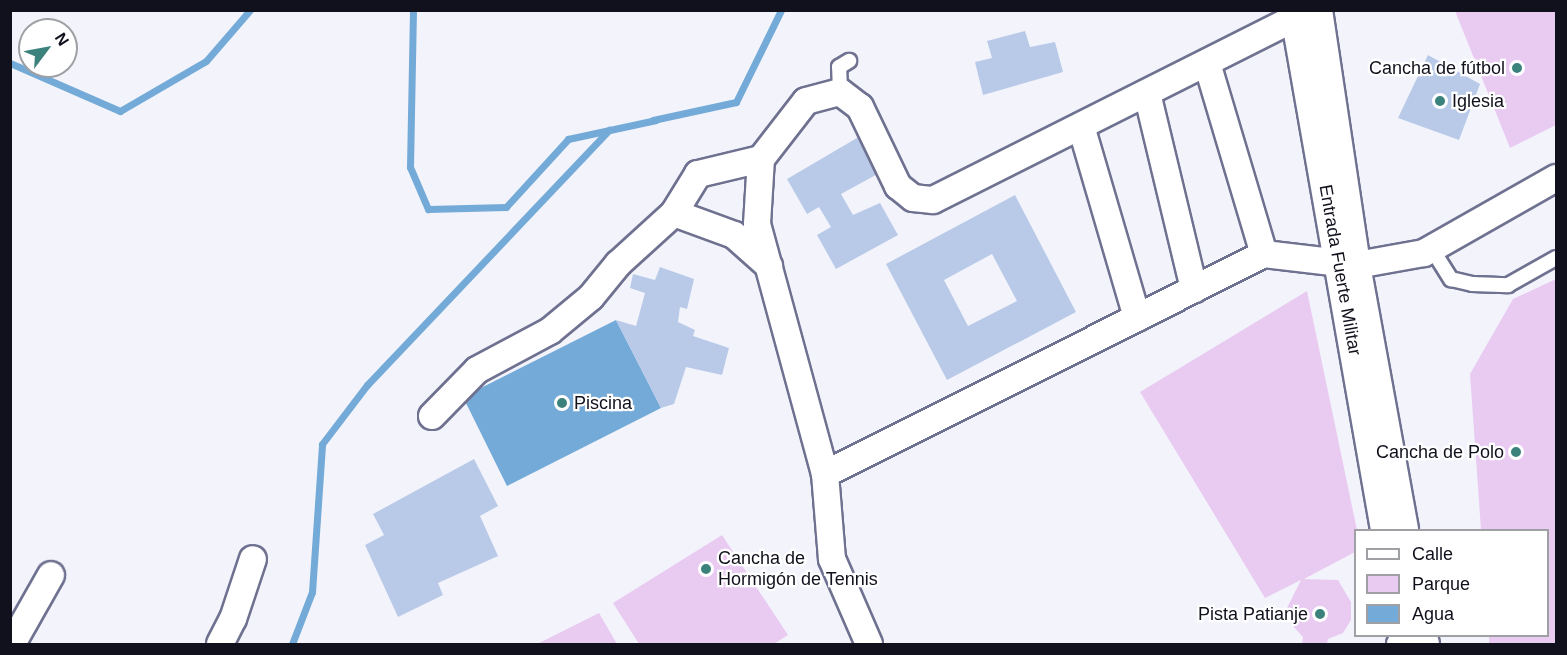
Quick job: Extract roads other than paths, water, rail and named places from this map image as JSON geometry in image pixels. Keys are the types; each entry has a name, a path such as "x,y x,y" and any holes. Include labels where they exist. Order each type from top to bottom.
{"street":[{"name":"Entrada Fuerte Militar","path":"1319,10 1348,264 1384,529"},
{"name":"Entrada Fuerte Militar","path":"1300,13 1348,264 1406,529"},
{"path":"869,645 832,559 825,474 757,224 761,159 806,100 840,92 860,107 898,186 913,198 933,200 1207,63 1300,13"},
{"path":"1207,63 1264,254"},
{"path":"1147,93 1194,289"},
{"path":"1081,126 1137,318"},
{"path":"432,416 477,370 550,332 591,297 618,264 674,213 698,174 761,159"},
{"path":"825,474 1264,254 1348,264 1432,249 1557,178"},
{"path":"674,213 734,235 769,266"},
{"path":"220,645 234,620 253,559"},
{"path":"12,645 51,576"}],"lane":[{"path":"840,92 839,67 849,61"},
{"path":"1432,249 1451,279 1472,284 1508,285 1557,258"}],"water":[{"name":"Piscina","path":"616,320 661,408 507,486 463,397"}],"waterway":[{"path":"10,63 120,111 206,61 250,10"},
{"path":"413,10 410,167 428,209 506,207 568,139 656,120"},
{"path":"653,120 736,102 781,10"},
{"path":"292,644 312,592 322,444 367,385 609,130"}],"place":[{"name":"Cancha de fútbol","path":"1517,68"},
{"name":"Iglesia","path":"1440,101"},
{"name":"Piscina","path":"562,403"},
{"name":"Cancha de Polo","path":"1516,452"},
{"name":"Cancha de Hormigón de Tennis","path":"706,569"},
{"name":"Pista Patianje","path":"1320,614"}]}
